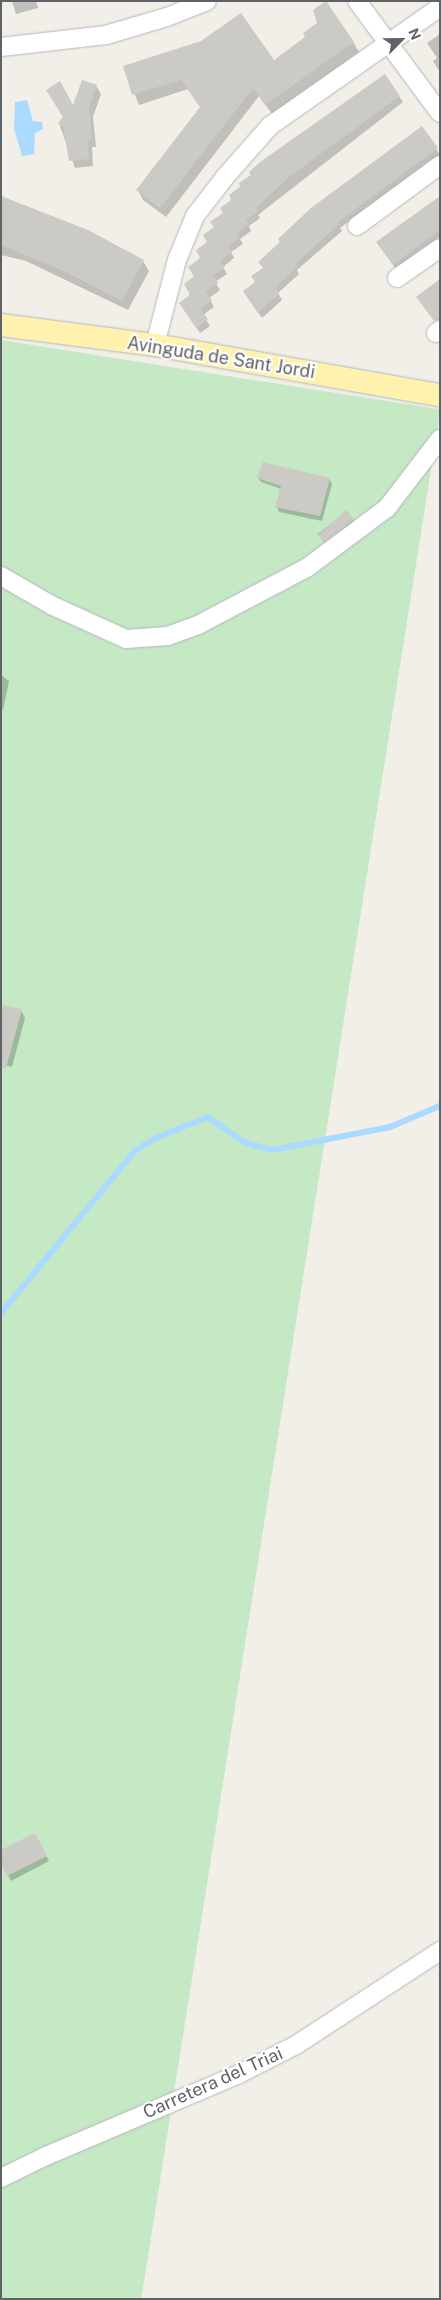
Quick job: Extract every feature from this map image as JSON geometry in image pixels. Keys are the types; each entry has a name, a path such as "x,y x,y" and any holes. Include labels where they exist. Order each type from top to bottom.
{"main road":[{"name":"Avinguda de Sant Jordi","path":"1,325 155,345 440,395"}],"street":[{"path":"1,47 106,35 167,17 207,1"},
{"path":"357,1 440,113"},
{"path":"155,345 177,260 195,216 270,126 440,7"},
{"path":"357,226 440,165"},
{"path":"397,278 440,248"},
{"path":"1,576 51,605 126,639 168,636 198,625 308,568 386,508 440,439"},
{"name":"Carretera del Triai","path":"1,2178 46,2156 239,2074 296,2045 440,1951"}],"green space":[{"path":"1,340 440,410 141,2299 1,2299"}],"water":[{"path":"27,100 33,121 42,122 43,129 35,133 34,154 22,156 14,129 15,102"}],"building":[{"path":"326,1 354,42 265,105 253,88 160,208 136,190 200,107 181,80 132,95 123,66 201,41 241,13 274,60 305,37 303,33 317,23 313,10"},
{"path":"385,74 400,96 289,177 256,208 258,212 246,220 249,224 237,233 240,238 228,246 232,252 220,261 225,267 213,276 218,283 206,292 212,300 200,309 208,319 196,328 179,303 190,295 184,284 194,276 188,267 200,258 196,250 207,242 203,235 214,227 210,222 223,213 220,208 231,200 229,195 240,187 239,183 251,175 249,172 260,162"},
{"path":"82,80 97,85 89,108 92,139 88,140 89,159 69,161 63,127 58,123 63,117 46,90 60,81 73,105"},
{"path":"422,126 438,148 338,222 339,224 295,264 297,267 276,287 279,294 258,313 243,291 255,282 251,276 263,268 258,262 280,242 278,239 311,208"},
{"path":"1,196 88,230 144,260 122,301 64,271 1,245"},
{"path":"440,196 440,230 393,265 376,242"},
{"path":"440,279 440,320 434,321 416,297"},
{"path":"263,462 330,478 320,516 275,507 281,486 257,478"},
{"path":"346,510 354,519 326,544 318,535"},
{"path":"1,1005 22,1009 6,1068 1,1067"},
{"path":"35,1833 47,1856 7,1876 1,1864 1,1850"}],"waterway":[{"path":"1,1313 136,1150 158,1137 208,1117 244,1142 272,1150 390,1127 440,1106"}]}
